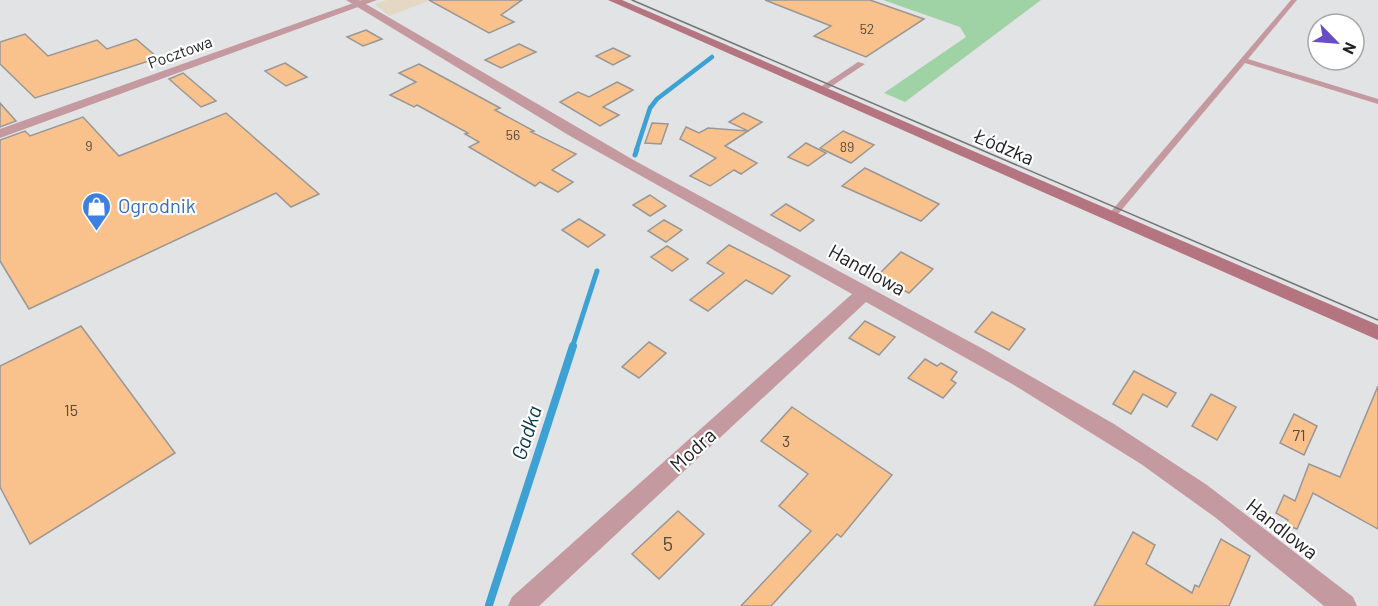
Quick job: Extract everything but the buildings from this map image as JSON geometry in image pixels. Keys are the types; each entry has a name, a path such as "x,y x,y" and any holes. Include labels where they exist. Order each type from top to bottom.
{"main road":[{"name":"Łódzka","path":"613,0 1378,333"}],"street":[{"name":"Pocztowa","path":"0,134 360,2"},
{"name":"Handlowa","path":"360,2 465,71 602,150 1092,422 1152,459 1344,606"},
{"name":"Modra","path":"521,606 864,294"}],"lane":[{"path":"1112,217 1294,0"},
{"path":"1244,60 1378,102"},
{"path":"819,90 861,63"}],"shaded area":[{"path":"387,0 431,0 389,16 375,4"}],"green space":[{"path":"883,0 1041,0 905,102 884,93 966,37 960,27"}],"waterway":[{"name":"Gadka","path":"636,151 650,108 657,99 712,57"},
{"name":"Gadka","path":"635,155 637,149"},
{"name":"Gadka","path":"572,348 597,271"},
{"name":"Gadka","path":"489,605 573,346"}],"tram line":[{"path":"632,0 1378,320"}],"place":[{"name":"Ogrodnik","path":"97,232"}]}
